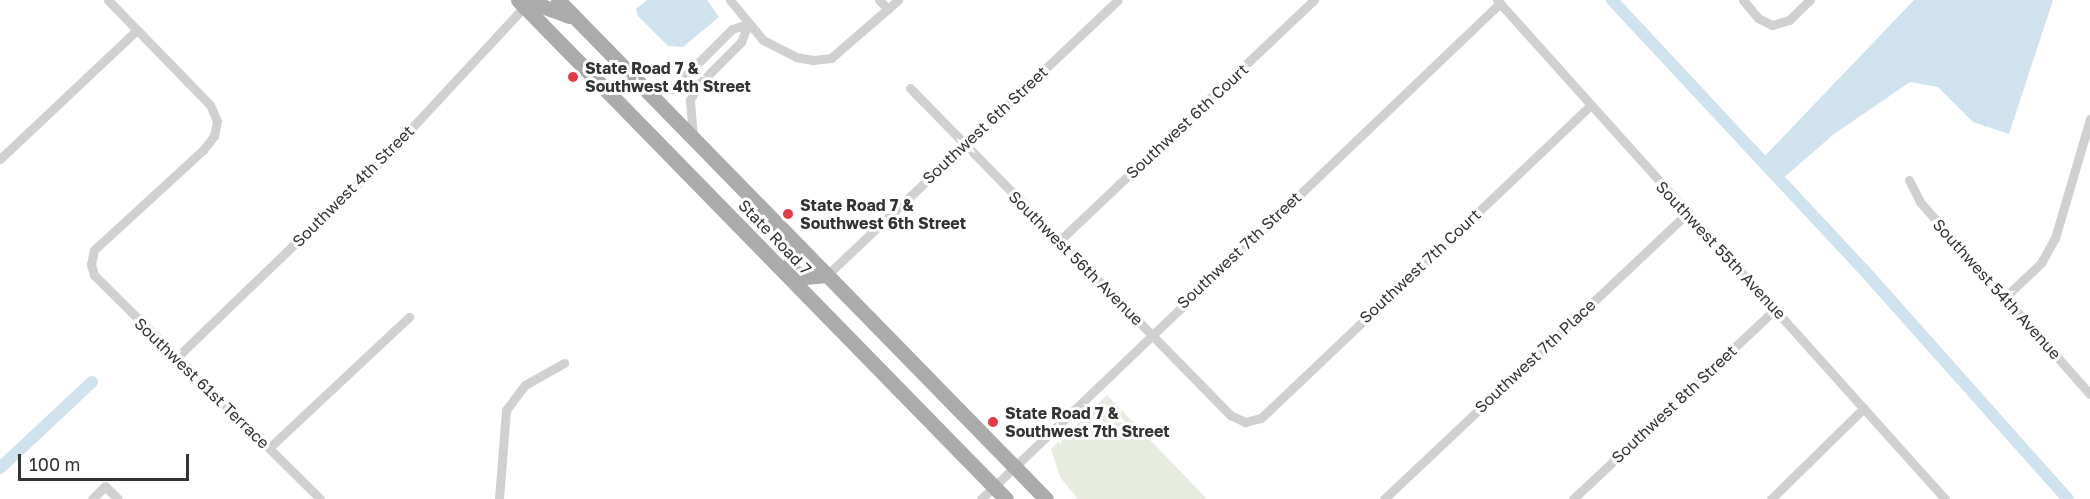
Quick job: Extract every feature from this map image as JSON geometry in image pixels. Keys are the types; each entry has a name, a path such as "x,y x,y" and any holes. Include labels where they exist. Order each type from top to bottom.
{"main road":[{"name":"State Road 7","path":"558,0 1046,499"},
{"name":"State Road 7","path":"521,3 1006,499"},
{"path":"521,3 539,5 580,22"},
{"path":"773,260 805,276 827,275"}],"street":[{"path":"0,159 137,30 108,0"},
{"path":"730,0 763,40 796,57 813,60 831,58 898,0"},
{"path":"879,0 888,9"},
{"name":"Southwest 6th Street","path":"827,275 1118,0"},
{"name":"Southwest 6th Court","path":"1059,241 1314,0"},
{"path":"1743,0 1758,18 1772,25 1789,20 1810,0"},
{"name":"Southwest 55th Avenue","path":"1499,2 1686,214 1775,309 1945,499"},
{"name":"Southwest 7th Street","path":"981,499 1150,333 1499,2"},
{"name":"Southwest 4th Street","path":"175,359 381,161 521,3"},
{"path":"647,91 672,89 732,29 748,24"},
{"path":"693,138 690,100 698,85 741,42 748,24"},
{"name":"Southwest 61st Terrace","path":"137,30 210,105 217,121 214,136 203,150 94,250 91,264 94,275 175,359 320,499"},
{"name":"Southwest 56th Avenue","path":"910,88 1230,415 1245,422"},
{"name":"Southwest 7th Court","path":"1245,422 1261,418 1591,105"},
{"path":"2004,298 2041,263 2055,238 2090,119"},
{"name":"Southwest 54th Avenue","path":"1909,180 1920,202 2090,394"},
{"name":"Southwest 7th Place","path":"1384,499 1686,214"},
{"name":"Southwest 8th Street","path":"1573,499 1775,309"},
{"path":"269,448 409,317"},
{"path":"499,499 506,410 525,385 564,363"},
{"path":"1771,499 1864,408"},
{"path":"92,499 105,486 118,499"}],"shaded area":[{"path":"1107,395 1207,499 1078,499 1060,477 1051,449"}],"water":[{"path":"647,0 707,0 719,17 683,47 668,46 638,16 636,9"},
{"path":"1914,0 2053,0 2009,134 1973,122 1938,87 1910,82 1834,134 1780,181 1761,160"}],"waterway":[{"path":"1612,0 1863,269 2068,499"},
{"path":"0,468 92,382"}],"place":[{"name":"State Road 7 & Southwest 4th Street","path":"573,77"},
{"name":"State Road 7 & Southwest 6th Street","path":"788,214"},
{"name":"State Road 7 & Southwest 7th Street","path":"993,422"}]}
